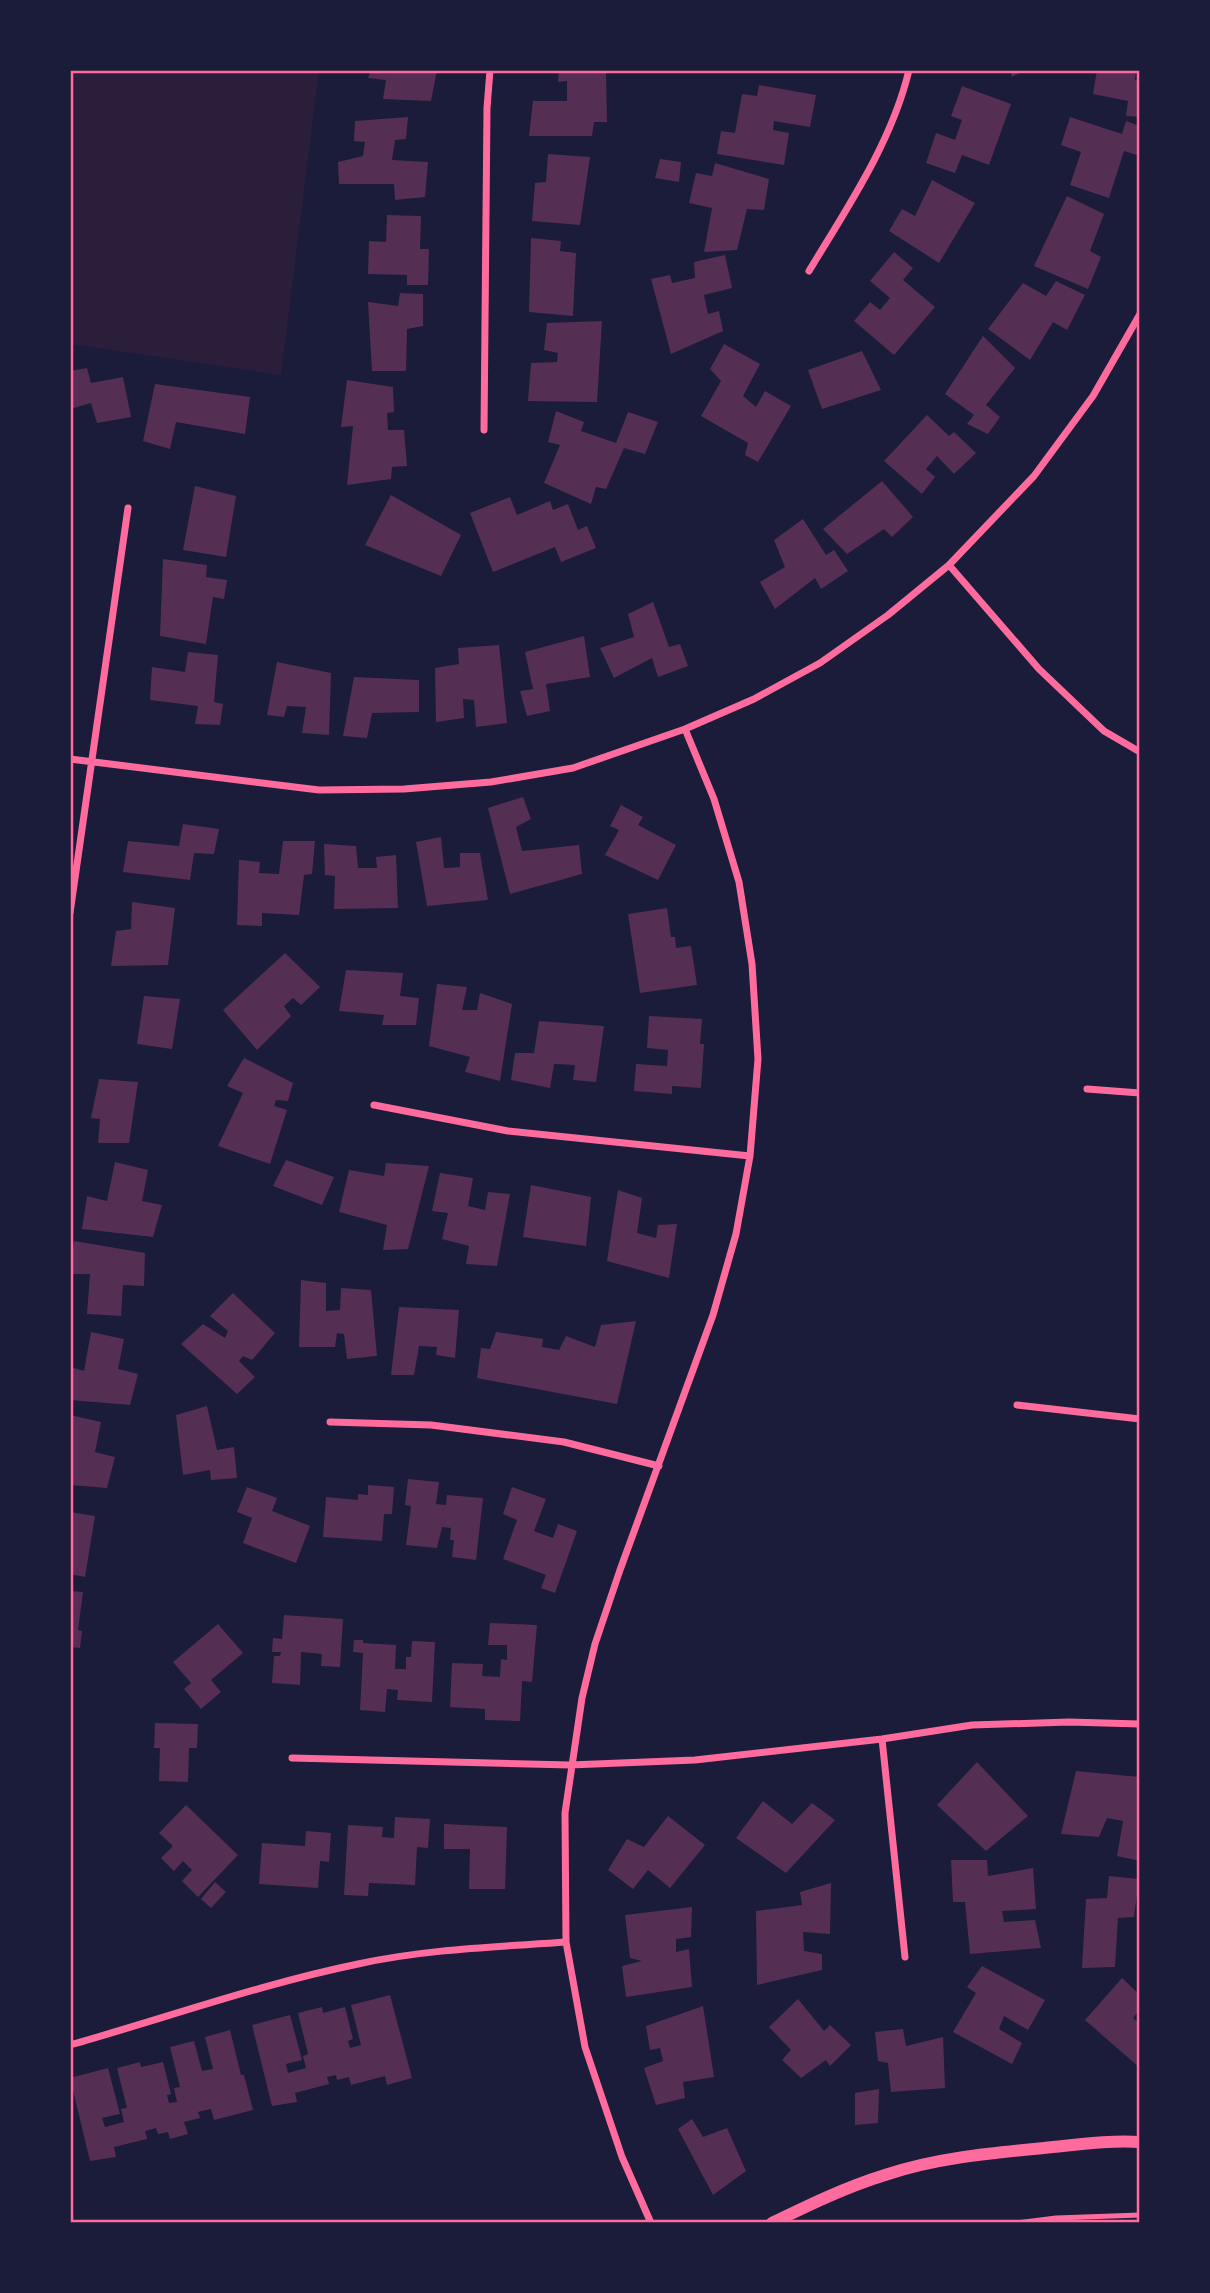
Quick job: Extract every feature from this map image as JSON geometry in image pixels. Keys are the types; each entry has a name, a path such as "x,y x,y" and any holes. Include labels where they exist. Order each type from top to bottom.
{"street":[{"path":"484,430 487,108 490,70"},
{"path":"809,271 848,208 884,138 909,70"},
{"path":"70,759 319,790 404,789 491,782 573,768 685,729 754,699 820,663 888,615 949,565 1034,476 1093,396 1140,314"},
{"path":"70,913 128,508"},
{"path":"949,565 1039,669 1104,730 1140,752"},
{"path":"651,2223 622,2157 585,2047 566,1942 565,1825 570,1765 595,1644 713,1315 736,1234 750,1156 758,1059 752,964 746,923 739,882 714,799 685,729"},
{"path":"1087,1089 1140,1093"},
{"path":"374,1105 508,1131 750,1156"},
{"path":"1017,1405 1140,1419"},
{"path":"330,1422 430,1426 551,1441 659,1466"},
{"path":"292,1758 570,1765 695,1760 972,1726 1069,1722 1140,1724"},
{"path":"881,1739 905,1957"},
{"path":"70,2045 295,1978 361,1963 434,1952 566,1942"},
{"path":"772,2223 841,2190 887,2174 939,2162 995,2152 1115,2141 1140,2142"}],"lane":[{"path":"1016,2223 1056,2218 1140,2215"}],"shaded area":[{"path":"70,70 319,70 281,375 70,344"}],"building":[{"path":"371,70 437,70 431,101 383,99 386,80 368,78"},
{"path":"559,70 606,70 607,122 594,122 592,136 529,136 533,101 567,101 567,81 558,82"},
{"path":"1010,70 1024,70 1012,77"},
{"path":"1097,70 1136,70 1135,80 1140,82 1140,117 1126,116 1128,101 1093,94"},
{"path":"759,85 816,95 810,127 774,121 773,130 789,133 784,165 717,154 721,131 735,133 742,94 757,96"},
{"path":"962,86 1011,104 989,165 962,155 955,173 926,163 936,133 955,140 962,120 951,116"},
{"path":"408,117 406,139 395,140 392,160 428,162 425,197 395,200 394,184 339,184 338,162 363,156 365,142 354,141 355,121"},
{"path":"1070,117 1122,134 1126,121 1140,126 1140,156 1124,151 1109,198 1070,185 1081,152 1061,145"},
{"path":"548,154 590,157 580,225 532,221 535,183 546,182"},
{"path":"660,159 681,162 679,182 655,178"},
{"path":"715,163 769,179 764,210 747,209 737,250 704,252 712,208 689,203 696,173 712,176"},
{"path":"932,180 975,203 939,263 889,231 902,209 915,216"},
{"path":"1067,196 1104,214 1090,251 1101,257 1088,289 1034,266"},
{"path":"387,215 421,216 420,249 429,249 428,285 407,285 407,275 368,274 369,241 386,242"},
{"path":"531,238 561,241 560,251 576,253 573,316 529,312"},
{"path":"894,252 913,268 903,280 935,307 894,355 854,321 870,302 880,310 890,298 870,281"},
{"path":"725,255 732,288 704,295 708,314 719,311 723,331 671,354 651,279 670,275 672,283 695,278 694,262"},
{"path":"1056,281 1085,295 1067,330 1053,322 1030,360 988,329 1023,283 1046,296"},
{"path":"400,293 423,294 423,326 407,329 406,371 372,371 368,302 398,306"},
{"path":"602,321 597,402 528,401 531,363 557,362 558,353 544,350 547,323"},
{"path":"983,336 1015,368 986,405 1000,417 988,434 967,424 974,415 945,394"},
{"path":"724,344 760,364 743,396 756,407 765,391 791,406 758,462 745,455 748,443 701,416 721,381 710,369"},
{"path":"862,351 881,390 822,409 808,370"},
{"path":"87,368 91,383 123,377 131,417 97,423 91,403 70,409 70,371"},
{"path":"347,380 393,387 394,412 387,413 388,430 404,430 407,466 392,467 391,479 347,485 353,426 341,427"},
{"path":"155,384 250,397 245,434 176,422 170,449 143,441"},
{"path":"556,411 584,422 581,431 616,443 628,412 658,422 645,454 624,448 606,489 596,487 591,504 544,483 560,445 548,442"},
{"path":"927,415 949,436 954,432 976,453 954,474 937,456 926,469 935,477 922,494 884,461"},
{"path":"882,481 913,517 892,537 884,529 847,554 823,529"},
{"path":"195,486 236,496 226,557 183,550"},
{"path":"391,495 461,535 441,576 365,545"},
{"path":"510,497 517,515 550,501 553,510 568,504 578,530 587,526 596,548 561,562 555,547 493,572 470,513"},
{"path":"803,519 826,555 834,550 848,571 821,589 815,578 775,609 760,582 785,567 774,540"},
{"path":"163,559 207,565 206,577 227,580 224,599 213,597 206,644 160,636"},
{"path":"653,602 669,647 680,644 688,666 658,677 652,658 614,678 600,648 634,637 628,614"},
{"path":"584,636 590,677 546,684 550,711 527,716 520,691 533,689 525,652"},
{"path":"499,645 507,723 476,727 474,700 463,699 464,718 436,722 435,668 459,664 458,648"},
{"path":"188,652 218,655 214,702 223,704 220,725 195,724 198,706 150,700 152,667 185,672"},
{"path":"277,662 331,673 329,735 302,733 306,707 287,706 284,717 267,715"},
{"path":"354,677 419,680 419,712 372,713 367,738 343,736"},
{"path":"523,797 531,819 516,827 522,851 579,845 582,874 510,894 488,808"},
{"path":"621,805 643,817 638,825 676,845 658,880 605,855 619,830 610,826"},
{"path":"183,824 219,829 214,854 194,853 190,880 123,872 128,841 179,846"},
{"path":"441,837 444,868 460,867 460,853 480,853 488,900 427,906 416,842"},
{"path":"283,841 315,841 312,874 304,875 299,915 262,913 262,926 237,925 239,860 260,862 259,873 279,874"},
{"path":"324,844 356,846 358,868 377,868 376,857 396,855 398,908 334,909 335,876 325,875"},
{"path":"132,902 175,908 168,965 111,966 116,931 131,929"},
{"path":"667,908 671,937 675,937 676,948 691,946 697,985 640,993 628,914"},
{"path":"285,953 320,987 301,1005 293,998 284,1006 291,1016 257,1050 223,1010"},
{"path":"346,970 403,973 400,996 419,998 416,1025 382,1025 384,1015 339,1011"},
{"path":"437,984 467,987 462,1010 477,1010 480,993 512,1004 500,1081 465,1072 470,1057 429,1046"},
{"path":"144,996 180,999 172,1049 137,1044"},
{"path":"649,1016 702,1019 700,1044 704,1044 701,1088 672,1086 672,1094 634,1091 636,1064 667,1066 668,1050 647,1048"},
{"path":"539,1021 604,1026 596,1082 573,1080 575,1065 554,1064 550,1088 511,1080 515,1053 534,1053"},
{"path":"244,1058 293,1083 288,1101 276,1100 274,1106 287,1110 270,1164 218,1146 243,1093 227,1086"},
{"path":"99,1079 138,1082 129,1143 98,1143 100,1119 91,1118"},
{"path":"286,1160 334,1177 322,1205 273,1186"},
{"path":"115,1162 148,1170 142,1201 162,1205 153,1237 82,1229 87,1196 107,1201"},
{"path":"386,1163 429,1166 408,1249 383,1250 387,1225 339,1212 349,1170 384,1176"},
{"path":"440,1173 473,1178 468,1206 485,1210 488,1192 510,1194 497,1266 466,1264 469,1246 442,1239 448,1213 432,1211"},
{"path":"531,1185 591,1197 586,1246 523,1237"},
{"path":"618,1190 642,1198 637,1233 656,1238 658,1225 677,1224 669,1278 607,1261"},
{"path":"74,1241 145,1253 144,1286 123,1285 121,1316 87,1314 90,1274 70,1274"},
{"path":"301,1280 326,1283 326,1311 340,1310 341,1288 371,1290 377,1356 347,1359 344,1334 337,1333 335,1347 299,1347"},
{"path":"233,1293 275,1333 252,1360 243,1356 239,1361 255,1377 237,1394 181,1344 203,1324 225,1338 228,1331 210,1316"},
{"path":"399,1307 459,1310 455,1358 436,1355 437,1347 419,1346 414,1375 391,1375"},
{"path":"636,1321 617,1404 477,1378 481,1348 490,1349 496,1332 543,1339 542,1347 559,1350 566,1336 595,1347 601,1325"},
{"path":"91,1332 124,1339 118,1369 138,1374 130,1405 70,1400 70,1367 84,1371"},
{"path":"207,1406 217,1450 234,1447 237,1478 211,1480 210,1470 183,1475 176,1415"},
{"path":"70,1415 101,1422 95,1452 115,1457 107,1488 70,1485"},
{"path":"408,1479 439,1482 436,1504 446,1505 447,1495 483,1498 476,1560 452,1557 454,1540 450,1540 451,1528 442,1527 437,1548 406,1545 411,1506 405,1505"},
{"path":"368,1485 394,1487 392,1514 384,1514 382,1541 323,1537 326,1497 358,1500 358,1494 368,1495"},
{"path":"247,1487 277,1498 272,1511 310,1526 296,1563 243,1543 252,1518 237,1512"},
{"path":"512,1487 546,1499 534,1531 553,1538 558,1524 577,1531 555,1593 541,1588 546,1575 503,1559 517,1520 503,1514"},
{"path":"70,1512 95,1516 85,1577 70,1574"},
{"path":"70,1591 83,1592 78,1630 82,1631 80,1648 70,1647"},
{"path":"284,1615 343,1619 340,1667 321,1666 322,1654 301,1652 300,1685 272,1683 274,1656 280,1656 281,1652 272,1652 273,1638 282,1639"},
{"path":"490,1623 537,1625 532,1682 522,1681 520,1721 485,1720 485,1709 450,1707 452,1663 483,1664 482,1676 500,1677 501,1659 507,1660 507,1645 488,1645"},
{"path":"218,1624 243,1653 211,1680 221,1692 201,1709 184,1689 191,1683 173,1662"},
{"path":"354,1640 396,1645 395,1669 406,1669 406,1657 411,1657 412,1641 435,1642 432,1702 397,1700 398,1690 387,1689 385,1712 360,1710 363,1653 353,1652"},
{"path":"155,1723 198,1724 197,1748 189,1748 188,1782 159,1781 160,1748 154,1748"},
{"path":"977,1762 1028,1816 986,1851 937,1805"},
{"path":"1076,1771 1140,1777 1140,1861 1117,1856 1123,1821 1107,1818 1099,1837 1061,1834"},
{"path":"763,1801 792,1824 812,1803 835,1820 786,1873 736,1838"},
{"path":"186,1805 238,1855 198,1897 182,1881 192,1870 183,1861 174,1871 161,1858 173,1846 159,1833"},
{"path":"668,1816 705,1845 670,1888 648,1870 633,1889 608,1870 627,1839 644,1847"},
{"path":"395,1817 430,1819 428,1848 417,1847 415,1885 369,1883 368,1896 344,1895 348,1825 383,1827 382,1837 394,1838"},
{"path":"444,1824 507,1827 505,1889 469,1889 470,1849 444,1849"},
{"path":"306,1831 331,1833 329,1862 320,1861 318,1888 259,1884 262,1843 305,1846"},
{"path":"951,1860 987,1860 988,1876 1033,1868 1036,1909 1002,1911 1004,1922 1035,1920 1041,1948 970,1954 965,1902 953,1902"},
{"path":"1109,1876 1139,1879 1134,1917 1118,1918 1115,1967 1082,1968 1086,1899 1107,1898"},
{"path":"215,1882 226,1892 211,1908 201,1899"},
{"path":"831,1883 830,1934 803,1932 804,1951 822,1954 822,1970 757,1985 756,1911 802,1905 800,1892"},
{"path":"692,1907 691,1937 676,1939 676,1952 689,1949 692,1987 626,1997 622,1966 642,1961 630,1958 625,1915"},
{"path":"982,1966 1045,2000 1028,2030 1004,2016 999,2029 1022,2043 1012,2064 953,2032 976,1993 967,1987"},
{"path":"1122,1978 1140,1995 1140,2009 1133,2018 1140,2024 1140,2068 1085,2020"},
{"path":"390,1995 412,2078 387,2085 385,2076 351,2085 349,2077 337,2080 336,2075 327,2077 329,2084 295,2093 297,2102 272,2106 252,2025 290,2015 302,2060 286,2064 288,2073 306,2068 303,2056 308,2054 298,2013 322,2007 323,2013 345,2007 353,2039 348,2041 350,2048 361,2045 351,2005"},
{"path":"798,1999 824,2031 830,2025 851,2045 830,2066 826,2060 801,2078 782,2060 791,2050 769,2027"},
{"path":"703,2006 714,2077 683,2082 685,2098 656,2105 644,2068 663,2061 660,2048 650,2050 646,2026"},
{"path":"903,2029 906,2046 943,2037 945,2088 891,2092 888,2063 878,2061 875,2032"},
{"path":"230,2030 253,2110 214,2120 211,2109 198,2112 200,2118 184,2122 188,2134 170,2139 168,2132 158,2134 156,2128 145,2131 147,2139 114,2147 116,2157 90,2161 70,2078 108,2068 120,2114 102,2118 105,2127 124,2122 121,2109 127,2108 117,2068 140,2062 141,2067 163,2062 171,2094 167,2095 169,2103 177,2102 174,2088 180,2087 170,2047 194,2041 202,2071 213,2069 205,2037"},
{"path":"879,2089 878,2123 855,2125 855,2093"},
{"path":"692,2119 703,2137 727,2128 746,2171 713,2195 678,2129"}]}
